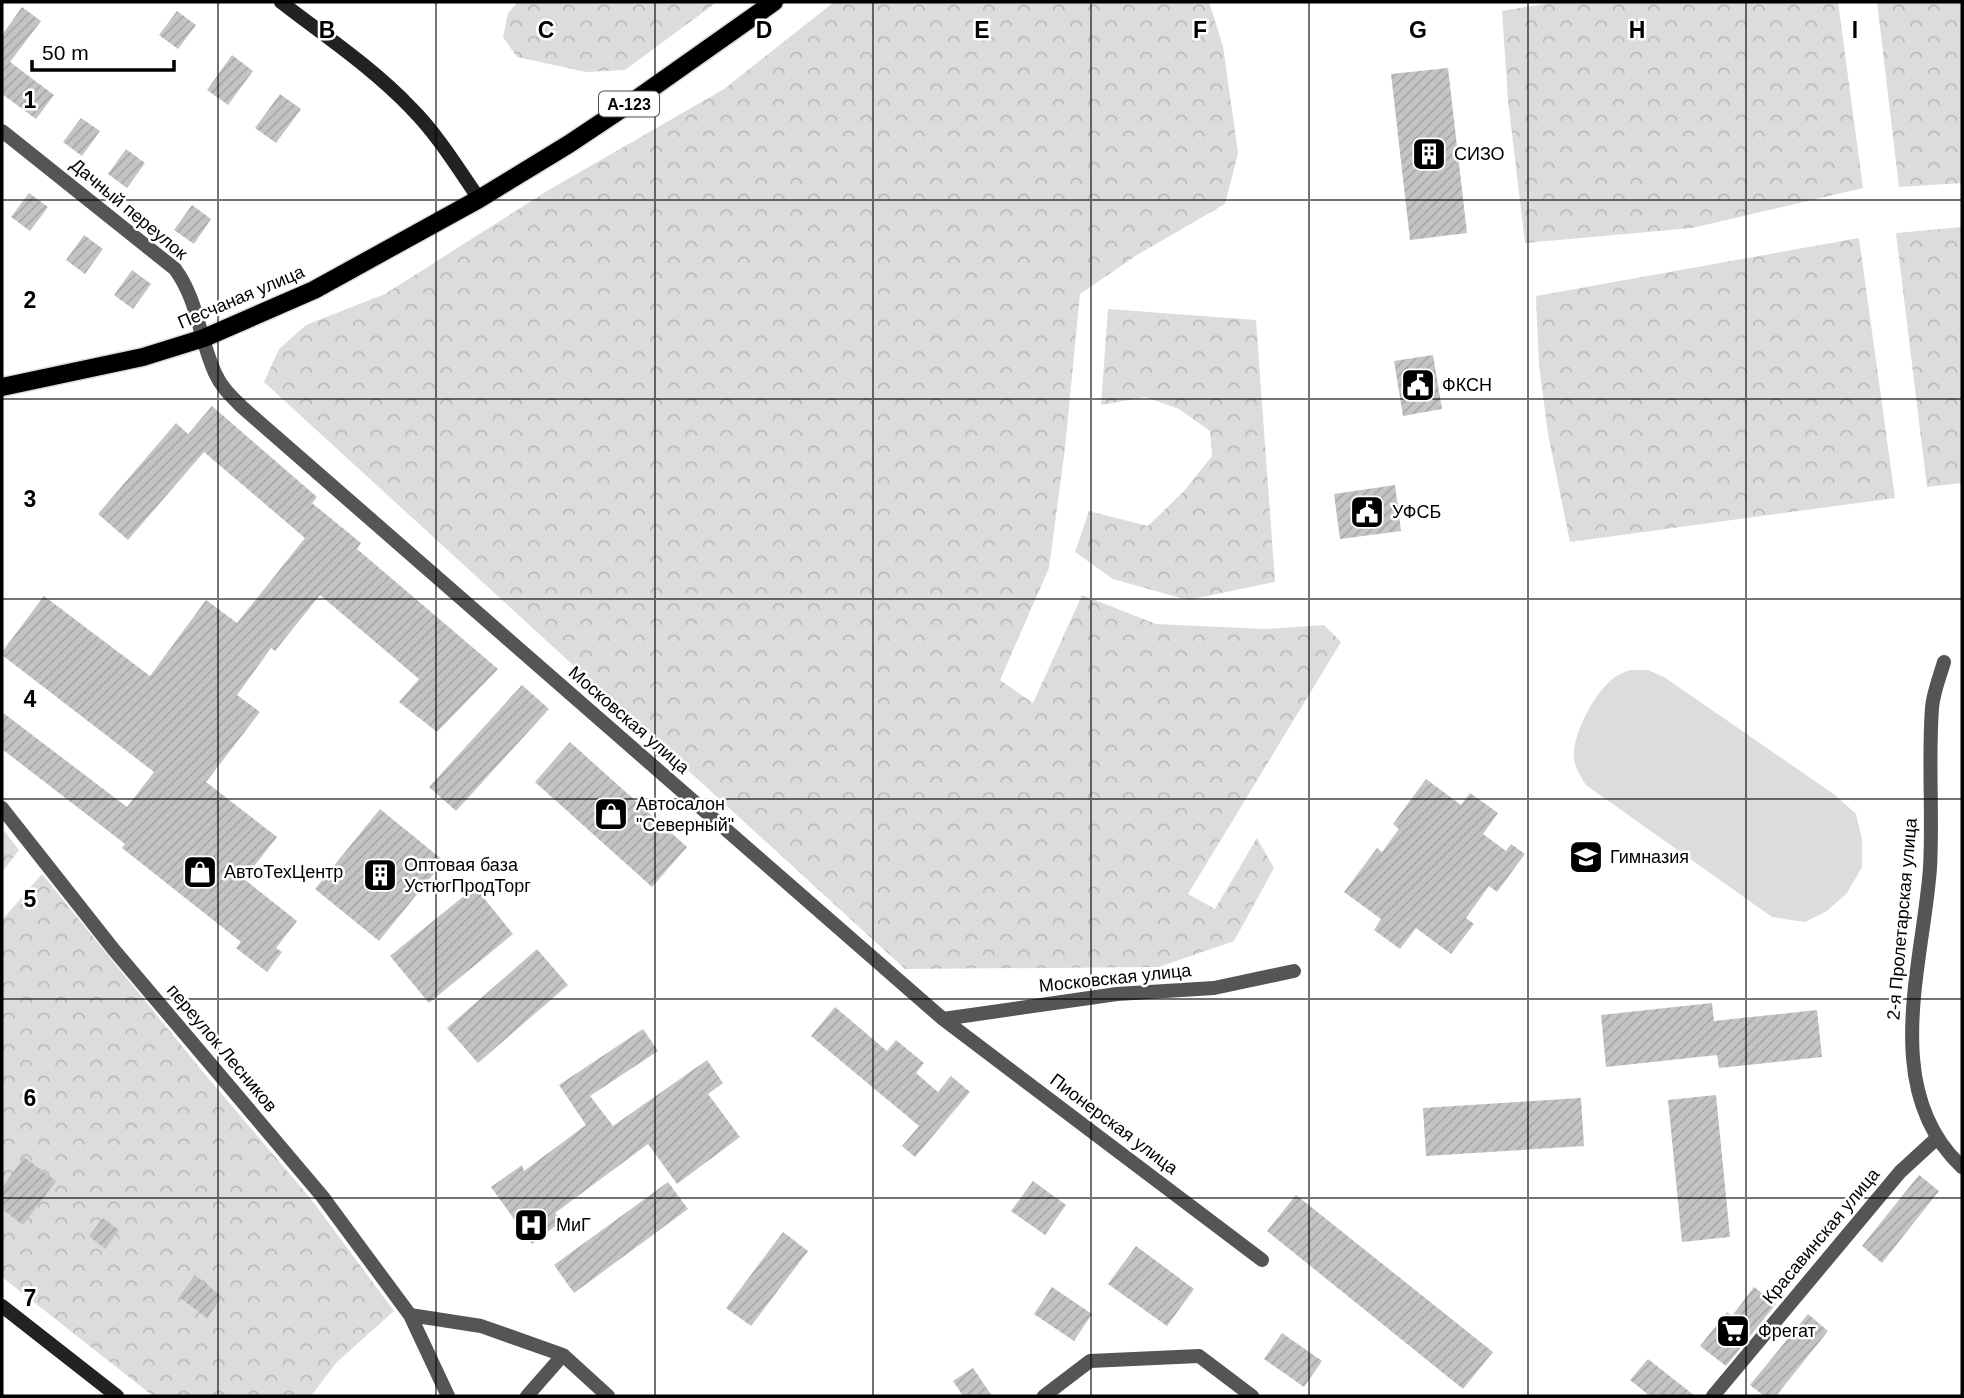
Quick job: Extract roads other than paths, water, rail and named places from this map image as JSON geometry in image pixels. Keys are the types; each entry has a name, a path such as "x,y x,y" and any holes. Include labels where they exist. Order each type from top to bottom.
{"main road":[{"name":"А-123","path":"479,199 635,100 774,2"},
{"name":"Песчаная улица","path":"2,387 143,357 204,338 314,290 479,199"}],"street":[{"path":"281,2 378,77 412,108 479,199"},
{"name":"Дачный переулок","path":"2,131 174,269 190,294 204,338"},
{"name":"Московская улица","path":"204,338 215,375 226,392 242,407 943,1019 1116,994 1214,988 1294,971"},
{"name":"2-я Пролетарская улица","path":"1944,662 1932,705 1930,869 1917,958 1912,1018 1914,1058 1921,1104 1937,1138 1962,1167"},
{"name":"переулок Лесников","path":"2,808 114,950 322,1196 410,1315 448,1396"},
{"name":"Пионерская улица","path":"943,1019 1262,1260"},
{"name":"Красавинская улица","path":"1720,1394 1900,1172 1937,1138"},
{"path":"2,1306 117,1396"},
{"path":"410,1315 481,1326 563,1354 608,1396"},
{"path":"527,1396 563,1354"},
{"path":"1044,1396 1090,1361 1199,1356 1252,1396"}],"place":[{"name":"СИЗО","path":"1429,154"},
{"name":"ФКСН","path":"1418,385"},
{"name":"УФСБ","path":"1367,512"},
{"name":"Автосалон \"Северный\"","path":"611,814"},
{"name":"Гимназия","path":"1586,857"},
{"name":"АвтоТехЦентр","path":"200,872"},
{"name":"Оптовая база УстюгПродТорг","path":"380,875"},
{"name":"МиГ","path":"531,1225"},
{"name":"Фрегат","path":"1733,1331"}]}
